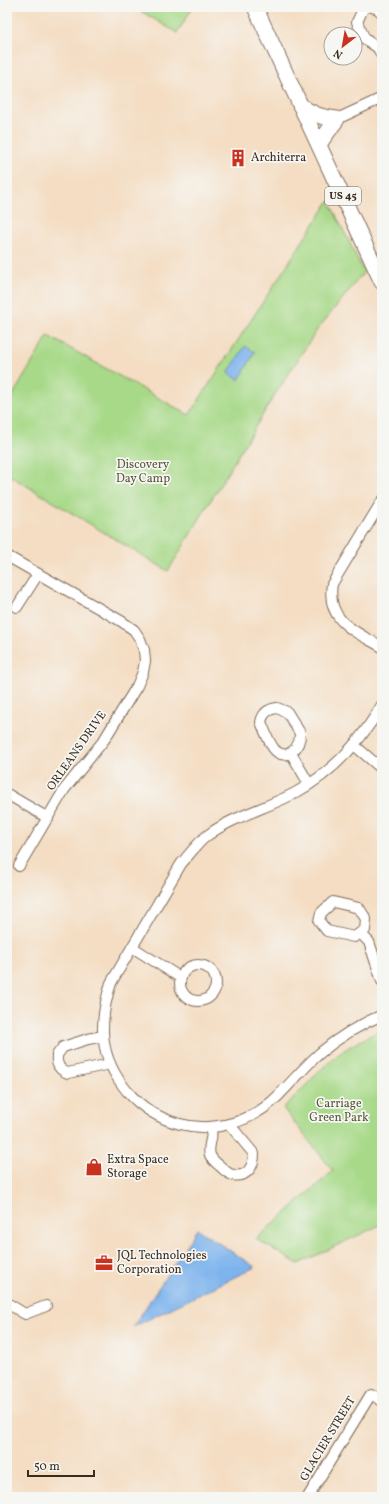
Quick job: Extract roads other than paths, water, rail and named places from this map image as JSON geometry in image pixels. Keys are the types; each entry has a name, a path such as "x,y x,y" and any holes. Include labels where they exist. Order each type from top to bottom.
{"main road":[{"name":"US 45","path":"254,7 382,282"},
{"path":"300,105 308,112 323,118 337,120 319,144"}],"street":[{"path":"367,7 363,9 357,22 365,39 381,49"},
{"path":"372,7 377,8 382,13"},
{"path":"337,120 382,98"},
{"path":"382,501 332,584 330,595 332,607 340,620 347,626 382,647"},
{"name":"ORLEANS DRIVE","path":"7,556 78,595 134,630 140,639 144,650 145,661 143,672 137,686 104,740 73,778 19,866"},
{"path":"17,608 38,574"},
{"path":"382,706 354,745 333,766 295,793 224,825 208,835 195,847 181,864 111,983 104,1004 102,1020 105,1049 110,1064 119,1081 134,1100 154,1113 173,1122 188,1126 211,1127 239,1122 268,1105 320,1054 344,1035 382,1015"},
{"path":"277,708 287,712 300,733 298,746 291,753 281,753 273,748 261,722 264,714 268,710 277,708"},
{"path":"354,745 382,769"},
{"path":"291,753 309,784"},
{"path":"7,794 48,818"},
{"path":"333,902 358,908 366,919 365,930 360,933 354,937 327,931 319,922 321,913 333,902"},
{"path":"360,933 369,942 382,981"},
{"path":"132,947 181,978"},
{"path":"103,1036 62,1047 57,1055 58,1065 60,1069 68,1073 110,1064"},
{"path":"211,1127 212,1138 208,1150 213,1160 228,1173 233,1175 245,1174 253,1165 254,1154 229,1124"},
{"path":"7,1303 25,1314 46,1306"},
{"name":"GLACIER STREET","path":"308,1497 371,1394 382,1401"}],"water":[{"path":"245,346 255,352 239,380 228,373"},
{"path":"197,1229 255,1267 133,1327"}],"place":[{"name":"Architerra","path":"238,158"},
{"name":"Extra Space Storage","path":"94,1167"},
{"name":"JQL Technologies Corporation","path":"104,1263"}],"park label":[{"name":"Discovery Day Camp","path":"143,472"},
{"name":"Carriage Green Park","path":"339,1111"}]}
